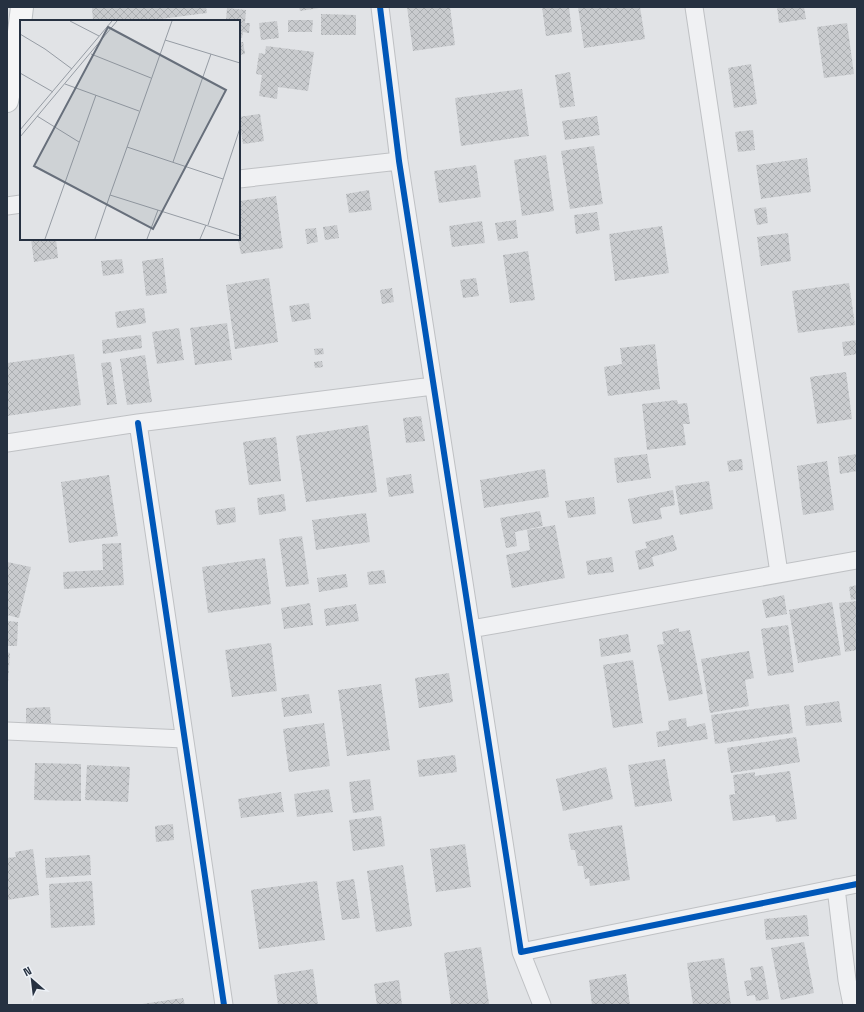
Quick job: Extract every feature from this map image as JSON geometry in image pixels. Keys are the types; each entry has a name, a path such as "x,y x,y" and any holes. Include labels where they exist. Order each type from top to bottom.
{"main road":[{"path":"20,20 22,7"},
{"path":"7,101 16,57 20,24"}],"street":[{"path":"380,7 399,161 521,952 542,1005"},
{"path":"694,7 779,574"},
{"path":"240,179 399,161"},
{"path":"7,206 20,204"},
{"path":"7,443 138,423 433,386"},
{"path":"138,423 224,1005"},
{"path":"471,629 857,560"},
{"path":"7,731 184,739"},
{"path":"521,952 857,884"},
{"path":"836,888 847,980 852,1005"}],"building":[{"path":"92,7 206,7 207,13 153,20 93,20"},
{"path":"299,7 319,7 319,8 300,11"},
{"path":"407,7 450,7 455,45 413,51"},
{"path":"542,7 569,7 572,32 546,36"},
{"path":"578,7 640,7 645,39 584,48"},
{"path":"777,7 804,7 806,19 779,23"},
{"path":"227,8 246,10 245,23 250,23 249,33 243,32 242,38 240,38 240,20 226,20"},
{"path":"321,14 356,15 356,35 321,35"},
{"path":"288,20 313,20 312,32 288,32"},
{"path":"277,21 279,38 261,40 259,23"},
{"path":"847,23 854,74 824,78 817,27"},
{"path":"240,42 243,42 245,54 240,55"},
{"path":"266,46 314,52 308,91 278,87 277,99 259,96 262,75 256,74 259,53 265,54"},
{"path":"751,64 757,104 734,108 728,68"},
{"path":"570,72 575,106 560,108 555,75"},
{"path":"522,89 529,136 461,146 455,98"},
{"path":"260,114 264,141 243,144 240,117"},
{"path":"597,116 600,135 565,140 562,121"},
{"path":"753,130 755,150 738,152 735,132"},
{"path":"594,146 603,204 570,209 561,151"},
{"path":"546,155 554,211 522,216 514,160"},
{"path":"807,158 811,192 761,199 756,165"},
{"path":"476,165 481,197 439,203 434,171"},
{"path":"369,190 372,210 349,213 346,194"},
{"path":"276,196 283,248 241,254 238,240 240,240 240,201"},
{"path":"766,207 768,223 757,225 754,209"},
{"path":"597,212 600,230 576,234 574,215"},
{"path":"516,220 518,238 498,241 495,223"},
{"path":"482,221 485,243 452,247 449,226"},
{"path":"337,225 339,238 325,240 323,227"},
{"path":"662,226 669,273 615,281 609,234"},
{"path":"316,228 318,242 307,244 305,229"},
{"path":"788,233 791,261 761,266 757,237"},
{"path":"31,240 56,240 58,258 34,262"},
{"path":"528,251 535,300 510,303 503,255"},
{"path":"163,258 167,293 146,296 142,261"},
{"path":"122,259 124,273 103,276 101,261"},
{"path":"269,278 278,342 235,349 226,285"},
{"path":"476,278 479,296 463,298 460,280"},
{"path":"849,283 855,325 798,333 792,291"},
{"path":"392,288 394,302 382,304 380,290"},
{"path":"309,303 311,319 292,322 289,306"},
{"path":"144,308 146,323 117,328 115,312"},
{"path":"227,323 232,360 195,365 190,328"},
{"path":"179,328 184,360 157,364 152,332"},
{"path":"141,335 142,348 103,354 102,340"},
{"path":"857,340 857,354 844,356 842,342"},
{"path":"655,344 660,389 608,396 604,367 622,364 620,348"},
{"path":"323,348 324,354 315,355 314,349"},
{"path":"74,354 81,405 7,416 7,363"},
{"path":"145,355 152,402 127,405 120,359"},
{"path":"322,361 323,367 315,368 314,362"},
{"path":"111,362 117,404 107,405 101,363"},
{"path":"846,372 852,419 817,424 810,377"},
{"path":"677,400 678,404 687,403 690,424 683,424 686,445 647,450 642,404"},
{"path":"421,416 425,441 406,443 403,418"},
{"path":"368,425 377,492 306,502 296,436"},
{"path":"276,437 281,481 249,485 243,442"},
{"path":"647,454 651,478 617,483 614,458"},
{"path":"857,454 857,471 840,474 838,457"},
{"path":"742,459 743,470 729,472 727,461"},
{"path":"827,461 834,510 803,515 797,466"},
{"path":"545,469 549,497 484,508 480,480"},
{"path":"411,474 414,493 389,497 386,478"},
{"path":"109,475 118,536 69,543 61,482"},
{"path":"709,481 713,509 680,515 675,486"},
{"path":"673,490 675,505 660,508 662,519 633,524 628,499"},
{"path":"284,494 286,511 259,515 257,498"},
{"path":"594,497 596,514 568,518 565,501"},
{"path":"235,507 236,522 217,525 215,510"},
{"path":"540,511 543,526 515,532 517,546 506,548 500,518"},
{"path":"366,513 370,542 316,550 312,520"},
{"path":"555,525 565,578 512,588 506,555 530,550 527,530"},
{"path":"673,535 677,550 652,557 654,566 639,570 635,551 647,548 645,542"},
{"path":"302,536 309,584 286,587 279,539"},
{"path":"121,543 124,585 64,589 63,572 103,570 102,544"},
{"path":"612,557 614,572 588,575 586,561"},
{"path":"265,558 271,604 208,613 202,567"},
{"path":"7,562 31,567 19,618 7,615"},
{"path":"384,570 386,583 369,585 367,572"},
{"path":"346,574 348,587 319,592 317,578"},
{"path":"857,585 857,599 851,600 849,587"},
{"path":"784,595 787,614 766,618 762,600"},
{"path":"857,601 857,650 845,652 839,603"},
{"path":"832,602 841,655 798,663 789,610"},
{"path":"310,603 313,625 284,629 281,608"},
{"path":"356,604 359,621 326,626 324,609"},
{"path":"7,621 18,622 17,646 7,646"},
{"path":"788,625 794,672 768,676 761,629"},
{"path":"679,628 679,632 690,630 703,694 669,701 657,645 664,644 662,632"},
{"path":"628,634 631,652 601,657 599,639"},
{"path":"271,643 277,691 232,697 225,650"},
{"path":"749,651 754,678 745,680 749,706 710,713 701,659"},
{"path":"7,652 10,653 8,683 7,682"},
{"path":"633,660 643,723 613,728 603,665"},
{"path":"449,673 453,702 419,708 415,678"},
{"path":"381,684 390,750 347,756 338,690"},
{"path":"309,694 312,713 284,717 281,698"},
{"path":"839,701 842,722 806,726 804,706"},
{"path":"789,704 793,733 715,744 711,715"},
{"path":"50,707 51,723 26,724 26,708"},
{"path":"686,718 687,727 705,723 708,739 658,747 656,732 669,730 668,721"},
{"path":"324,723 330,766 289,772 283,729"},
{"path":"796,737 800,762 731,773 727,748"},
{"path":"455,755 457,772 419,777 417,760"},
{"path":"665,759 672,801 635,807 628,765"},
{"path":"35,763 81,764 81,801 34,800"},
{"path":"87,765 130,767 128,802 85,800"},
{"path":"606,767 613,799 563,811 556,779"},
{"path":"790,771 797,819 776,822 775,815 733,821 729,795 735,794 733,775 755,772 755,776"},
{"path":"370,779 374,810 353,813 349,782"},
{"path":"329,789 333,812 297,817 294,794"},
{"path":"281,792 284,812 241,818 238,799"},
{"path":"381,816 385,846 353,851 349,820"},
{"path":"173,824 174,840 156,842 155,826"},
{"path":"622,825 630,880 590,886 589,878 585,879 583,866 578,866 575,850 571,850 568,834"},
{"path":"465,844 471,887 436,892 430,849"},
{"path":"33,849 39,895 7,900 7,858 16,857 15,852"},
{"path":"90,855 91,875 46,878 45,858"},
{"path":"403,865 412,926 376,932 367,871"},
{"path":"354,879 360,918 342,920 336,882"},
{"path":"92,881 95,925 51,928 49,884"},
{"path":"317,881 325,940 259,949 251,890"},
{"path":"807,915 809,936 766,940 764,919"},
{"path":"804,942 814,993 781,1000 771,948"},
{"path":"481,947 489,1004 451,1005 444,953"},
{"path":"724,958 731,1005 693,1005 687,963"},
{"path":"763,966 769,999 756,1001 755,995 747,996 744,981 752,980 750,968"},
{"path":"313,969 318,1005 278,1005 274,975"},
{"path":"626,974 630,1005 592,1005 589,980"},
{"path":"399,980 402,1005 377,1005 374,984"},
{"path":"183,998 185,1005 142,1005 142,1004"}],"cycle path":[{"path":"380,7 399,161 521,952 857,884"},
{"path":"138,423 224,1005"}]}
